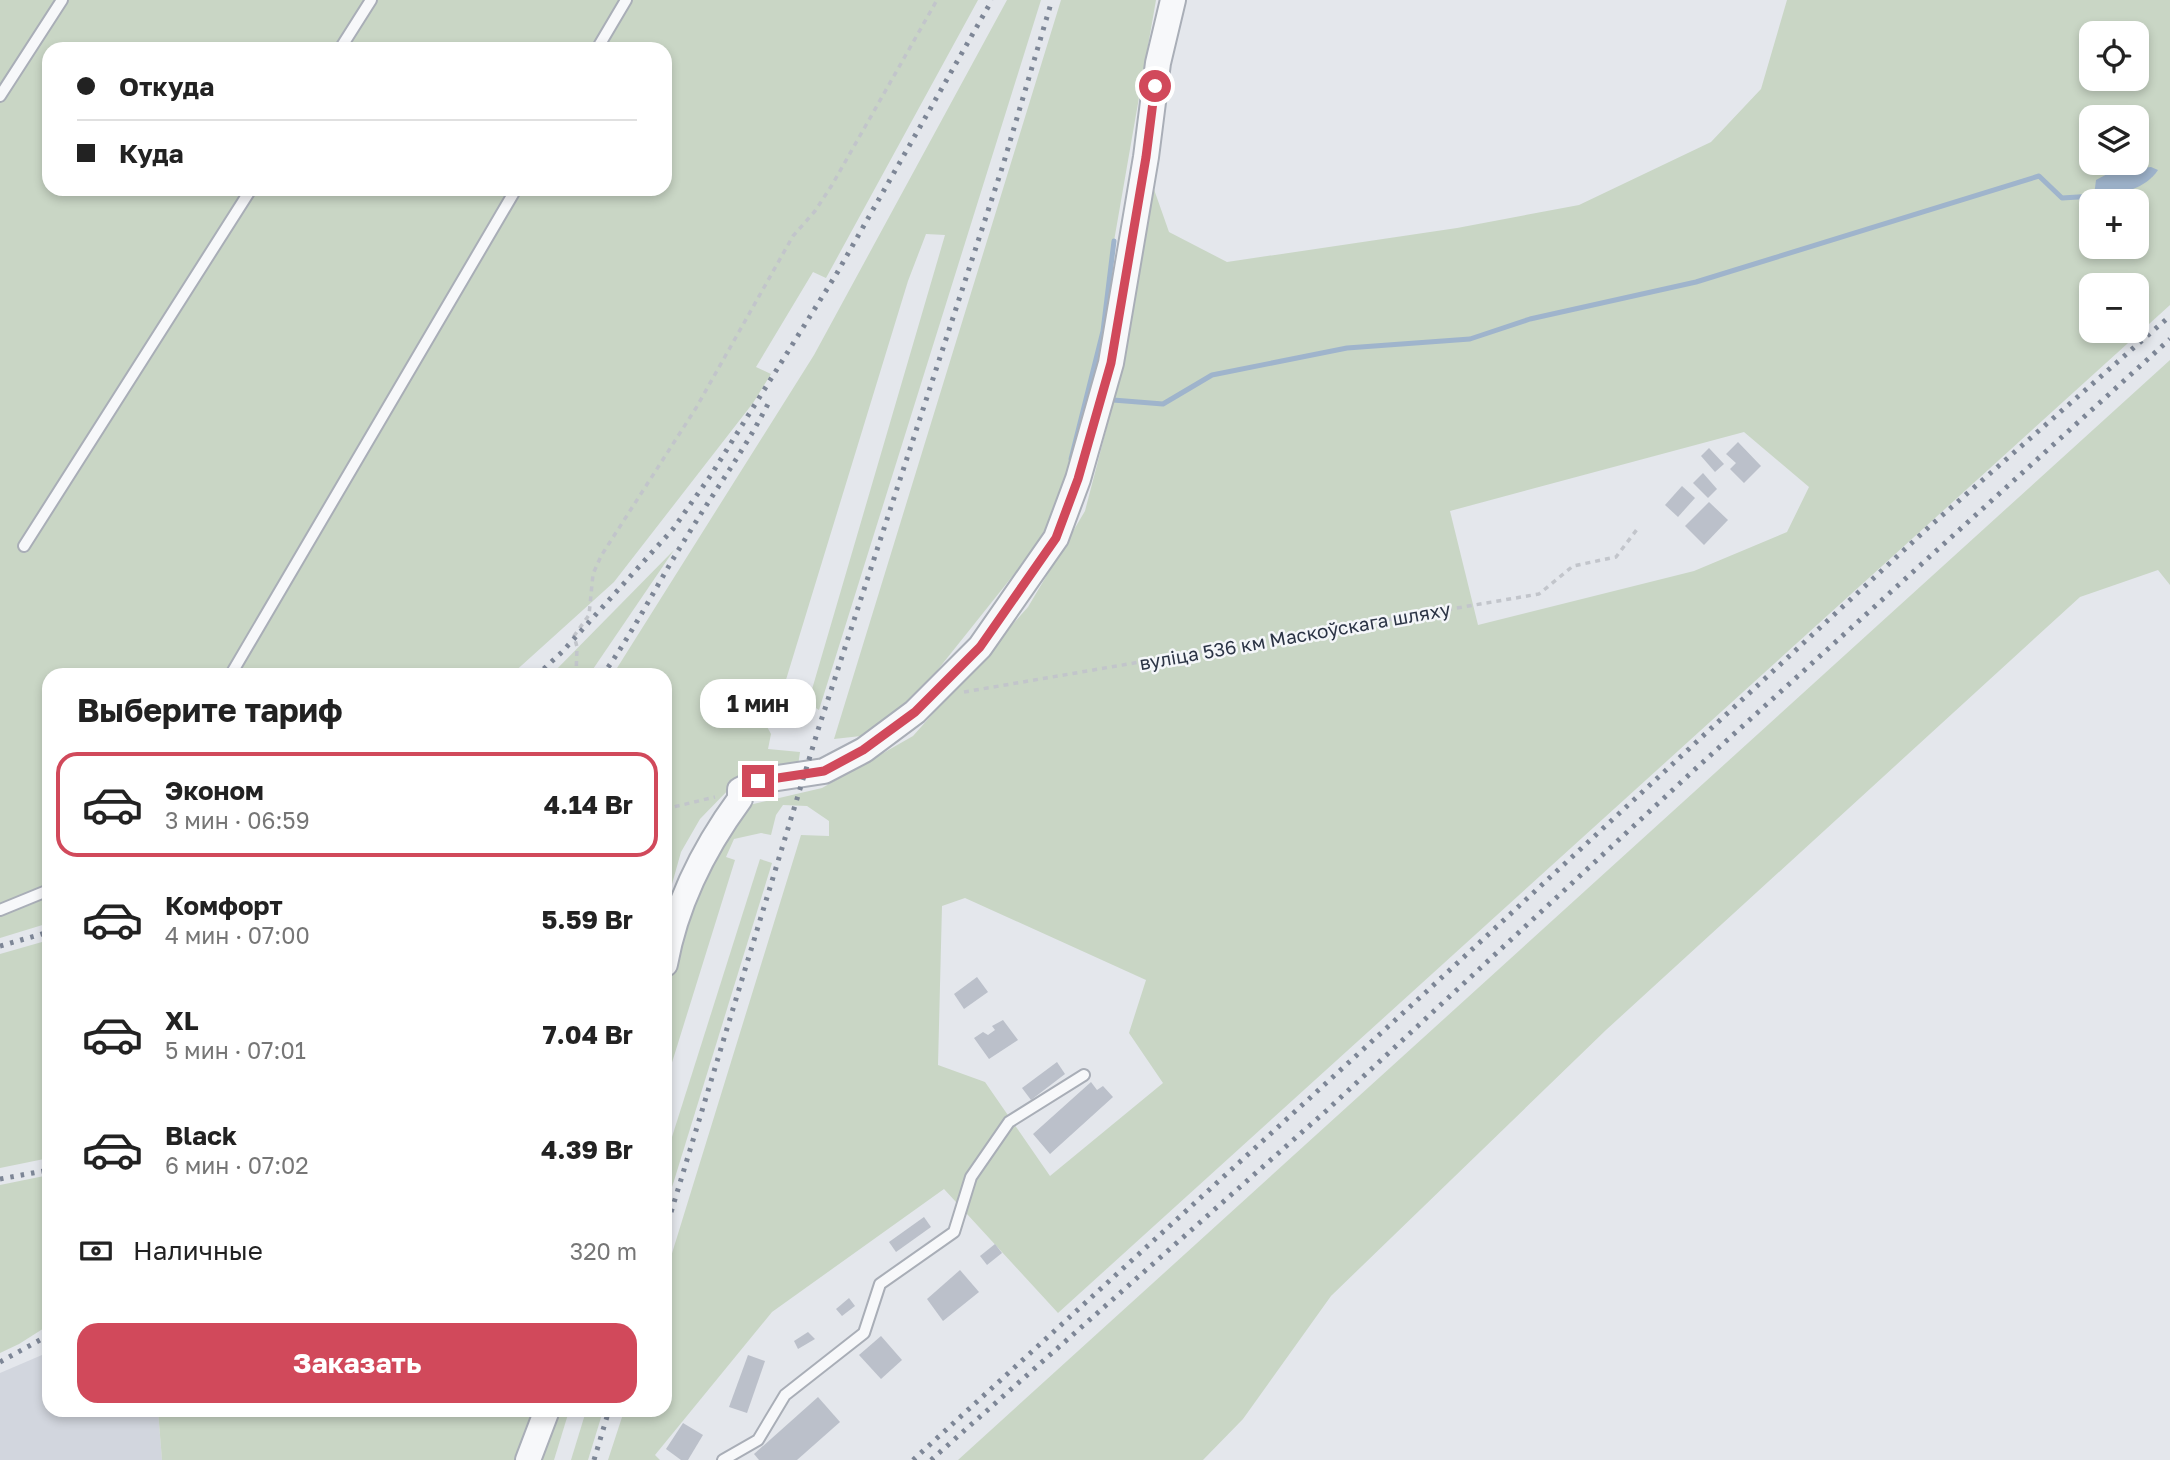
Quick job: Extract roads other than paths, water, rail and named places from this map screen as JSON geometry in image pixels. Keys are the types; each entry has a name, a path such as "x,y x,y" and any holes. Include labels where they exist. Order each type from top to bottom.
{"street":[{"path":"672,929 701,859 740,799 740,790 758,781 824,771 863,750 928,699 980,647 1056,538 1064,520 1111,363 1146,157 1158,63 1173,0"},
{"path":"528,1460 544,1417"}],"lane":[{"path":"0,96 62,0"},
{"path":"344,42 371,0"},
{"path":"601,42 625,0"},
{"path":"24,546 247,196"},
{"path":"235,668 512,196"},
{"path":"0,910 42,893"},
{"path":"723,1460 758,1440 785,1395 864,1333 880,1284 954,1232 971,1177 1009,1122 1084,1075"}],"water":[{"path":"2149,167 2158,170 2138,187 2095,189 2096,180 2105,175 2149,175"}],"waterway":[{"path":"1113,400 1163,404 1212,375 1347,348 1470,339 1530,319 1696,282 2039,176 2062,198 2079,197"},
{"path":"1071,459 1103,331 1114,241"}],"railway":[{"path":"545,668 673,529 711,475 837,273 992,0"},
{"path":"672,1209 818,730 1003,165 1052,0"},
{"path":"913,1460 1426,992 1930,526 2170,316"},
{"path":"931,1460 1326,1111 1692,772 2170,339"},
{"path":"607,668 770,400"},
{"path":"0,946 42,934"},
{"path":"0,1179 42,1171"},
{"path":"0,1362 42,1339"},
{"path":"594,1460 607,1417"}]}
